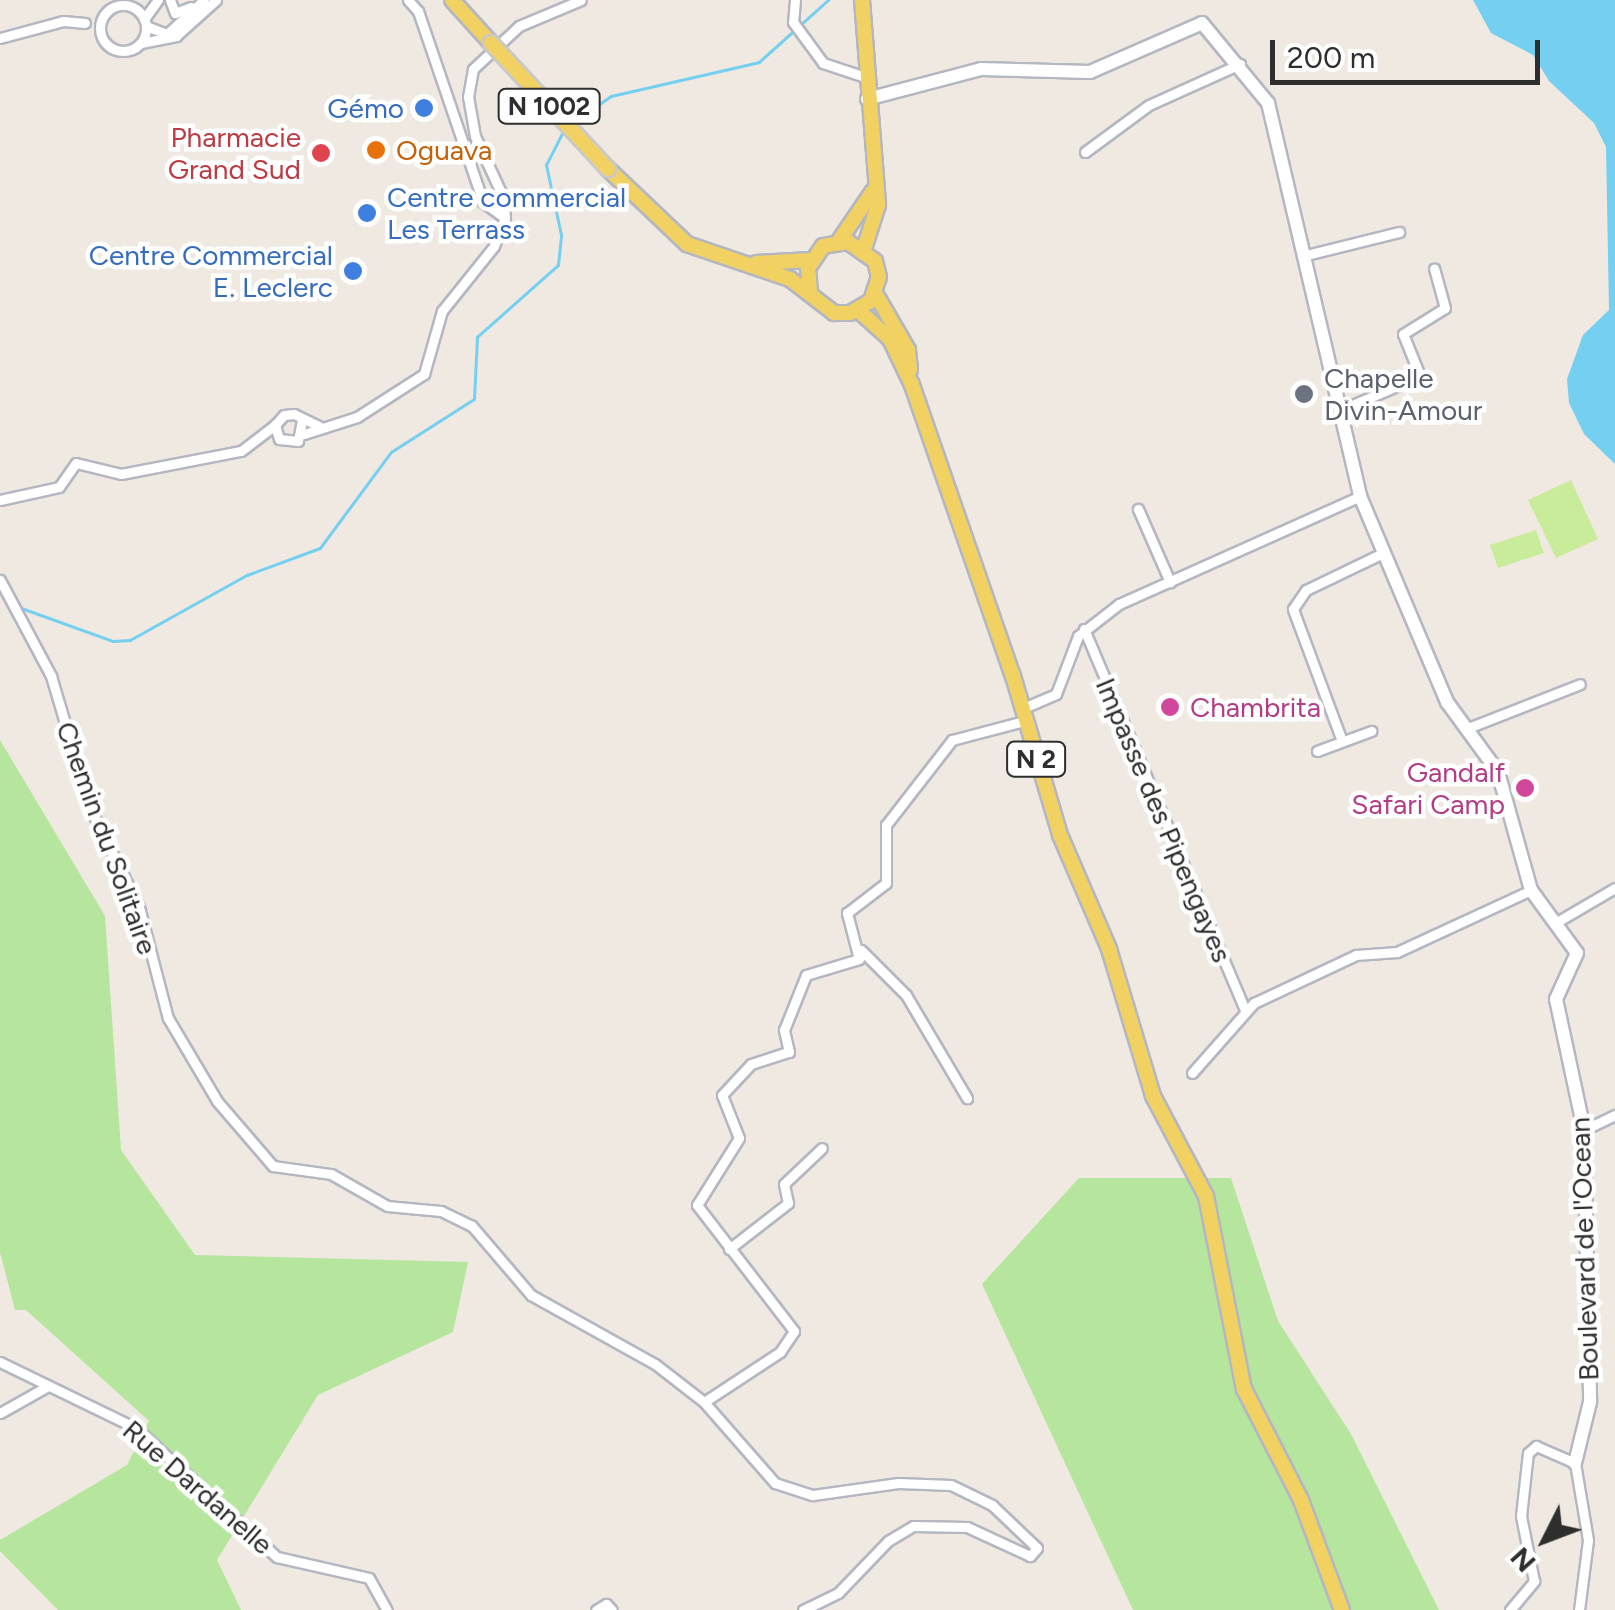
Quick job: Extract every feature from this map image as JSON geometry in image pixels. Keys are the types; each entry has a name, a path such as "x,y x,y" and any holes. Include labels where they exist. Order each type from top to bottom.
{"main road":[{"name":"N 1002","path":"452,0 670,233 720,259 784,276 810,292"},
{"path":"862,0 865,77 878,205 864,249"},
{"path":"839,242 864,249 878,269 875,294 858,310 834,313 810,292 811,260 839,242 870,201 877,176"},
{"name":"N 1002","path":"720,259 811,260"},
{"name":"N 2","path":"875,294 908,350 912,386"},
{"name":"N 2","path":"858,310 890,339 912,386 1060,835 1109,949 1153,1096 1206,1196 1244,1389 1301,1500 1342,1610"}],"street":[{"path":"0,38 64,21 85,23 102,18 116,6 131,6 144,0"},
{"path":"141,43 145,22 158,0"},
{"path":"170,0 175,13 203,0"},
{"path":"131,6 145,22 167,34 203,0"},
{"path":"85,23 115,50 176,36 216,0"},
{"path":"408,0 424,28 483,202 505,218"},
{"path":"0,500 59,487 76,463 142,472 260,442 283,442 319,426 357,417 424,374 442,311 494,246 505,218 498,184 479,153 468,81 519,26 581,0"},
{"path":"795,0 794,22 824,64 865,77"},
{"path":"100,34 102,18"},
{"name":"Boulevard de l'Ocean","path":"867,99 982,69 1090,72 1194,24 1213,30 1268,103 1360,496 1448,702 1504,785 1513,844 1531,890 1577,953 1556,999 1584,1130 1590,1402 1575,1463 1588,1540 1579,1610"},
{"path":"1085,152 1142,109 1240,64"},
{"path":"1306,255 1399,232"},
{"path":"1341,410 1420,376 1403,334 1445,308 1434,268"},
{"path":"260,442 284,414 319,426"},
{"path":"302,420 304,434"},
{"path":"275,426 283,442"},
{"path":"966,1098 906,995 861,950 847,912 886,883 886,825 952,740 1023,715 1056,694 1084,629 1170,582 1360,496"},
{"path":"1138,509 1170,582"},
{"path":"1342,741 1293,609 1306,590 1383,553"},
{"name":"Chemin du Solitaire","path":"0,580 51,676 92,810 139,907 168,1018 252,1146 272,1166 332,1174 388,1206 441,1211 472,1226 531,1295 655,1364 704,1402"},
{"name":"Impasse des Pipengayes","path":"1084,629 1246,1010"},
{"path":"1468,728 1580,684"},
{"path":"1317,751 1371,731"},
{"path":"1554,923 1615,888"},
{"path":"1192,1072 1246,1010 1356,955 1397,952 1531,890"},
{"path":"803,1610 838,1593 888,1541 913,1526 967,1527 1030,1556 1038,1548 992,1505 951,1486 898,1483 813,1496 775,1483 704,1402 780,1352 794,1331 696,1205 739,1138 722,1095 751,1064 789,1052 784,1030 806,975 852,966 861,950"},
{"path":"1584,1130 1615,1115"},
{"path":"729,1249 788,1203 784,1184 822,1148"},
{"name":"Rue Dardanelle","path":"0,1362 136,1428 277,1557 369,1578 386,1610"},
{"path":"0,1413 48,1386"},
{"path":"1510,1610 1534,1581 1521,1516 1530,1447 1575,1463"},
{"path":"596,1610 606,1604 612,1610"}],"green space":[{"path":"1571,480 1598,539 1556,558 1528,500"},
{"path":"1536,530 1544,553 1498,568 1490,545"},
{"path":"0,740 105,916 121,1150 195,1255 468,1262 453,1332 318,1395 217,1560 241,1610 58,1610 0,1551 0,1540 127,1465 149,1421 26,1310 15,1310 0,1252"},
{"path":"1079,1178 1231,1178 1278,1321 1351,1434 1439,1610 1133,1610 982,1284"}],"water":[{"path":"1473,0 1615,0 1615,464 1584,434 1569,403 1567,379 1583,335 1609,310 1606,147 1594,123 1549,81 1533,55 1491,33"}],"waterway":[{"path":"574,122 611,96 759,62 828,0"},
{"path":"16,606 113,641 130,640 247,575 320,548 391,452 474,399 477,337 558,265 561,235 546,165 564,130"}],"place":[{"name":"Gémo","path":"424,108"},
{"name":"Oguava","path":"376,150"},
{"name":"Pharmacie Grand Sud","path":"321,153"},
{"name":"Centre commercial Les Terrass","path":"367,213"},
{"name":"Centre Commercial E. Leclerc","path":"353,271"},
{"name":"Chapelle Divin-Amour","path":"1304,394"},
{"name":"Chambrita","path":"1170,707"},
{"name":"Gandalf Safari Camp","path":"1525,788"}]}
